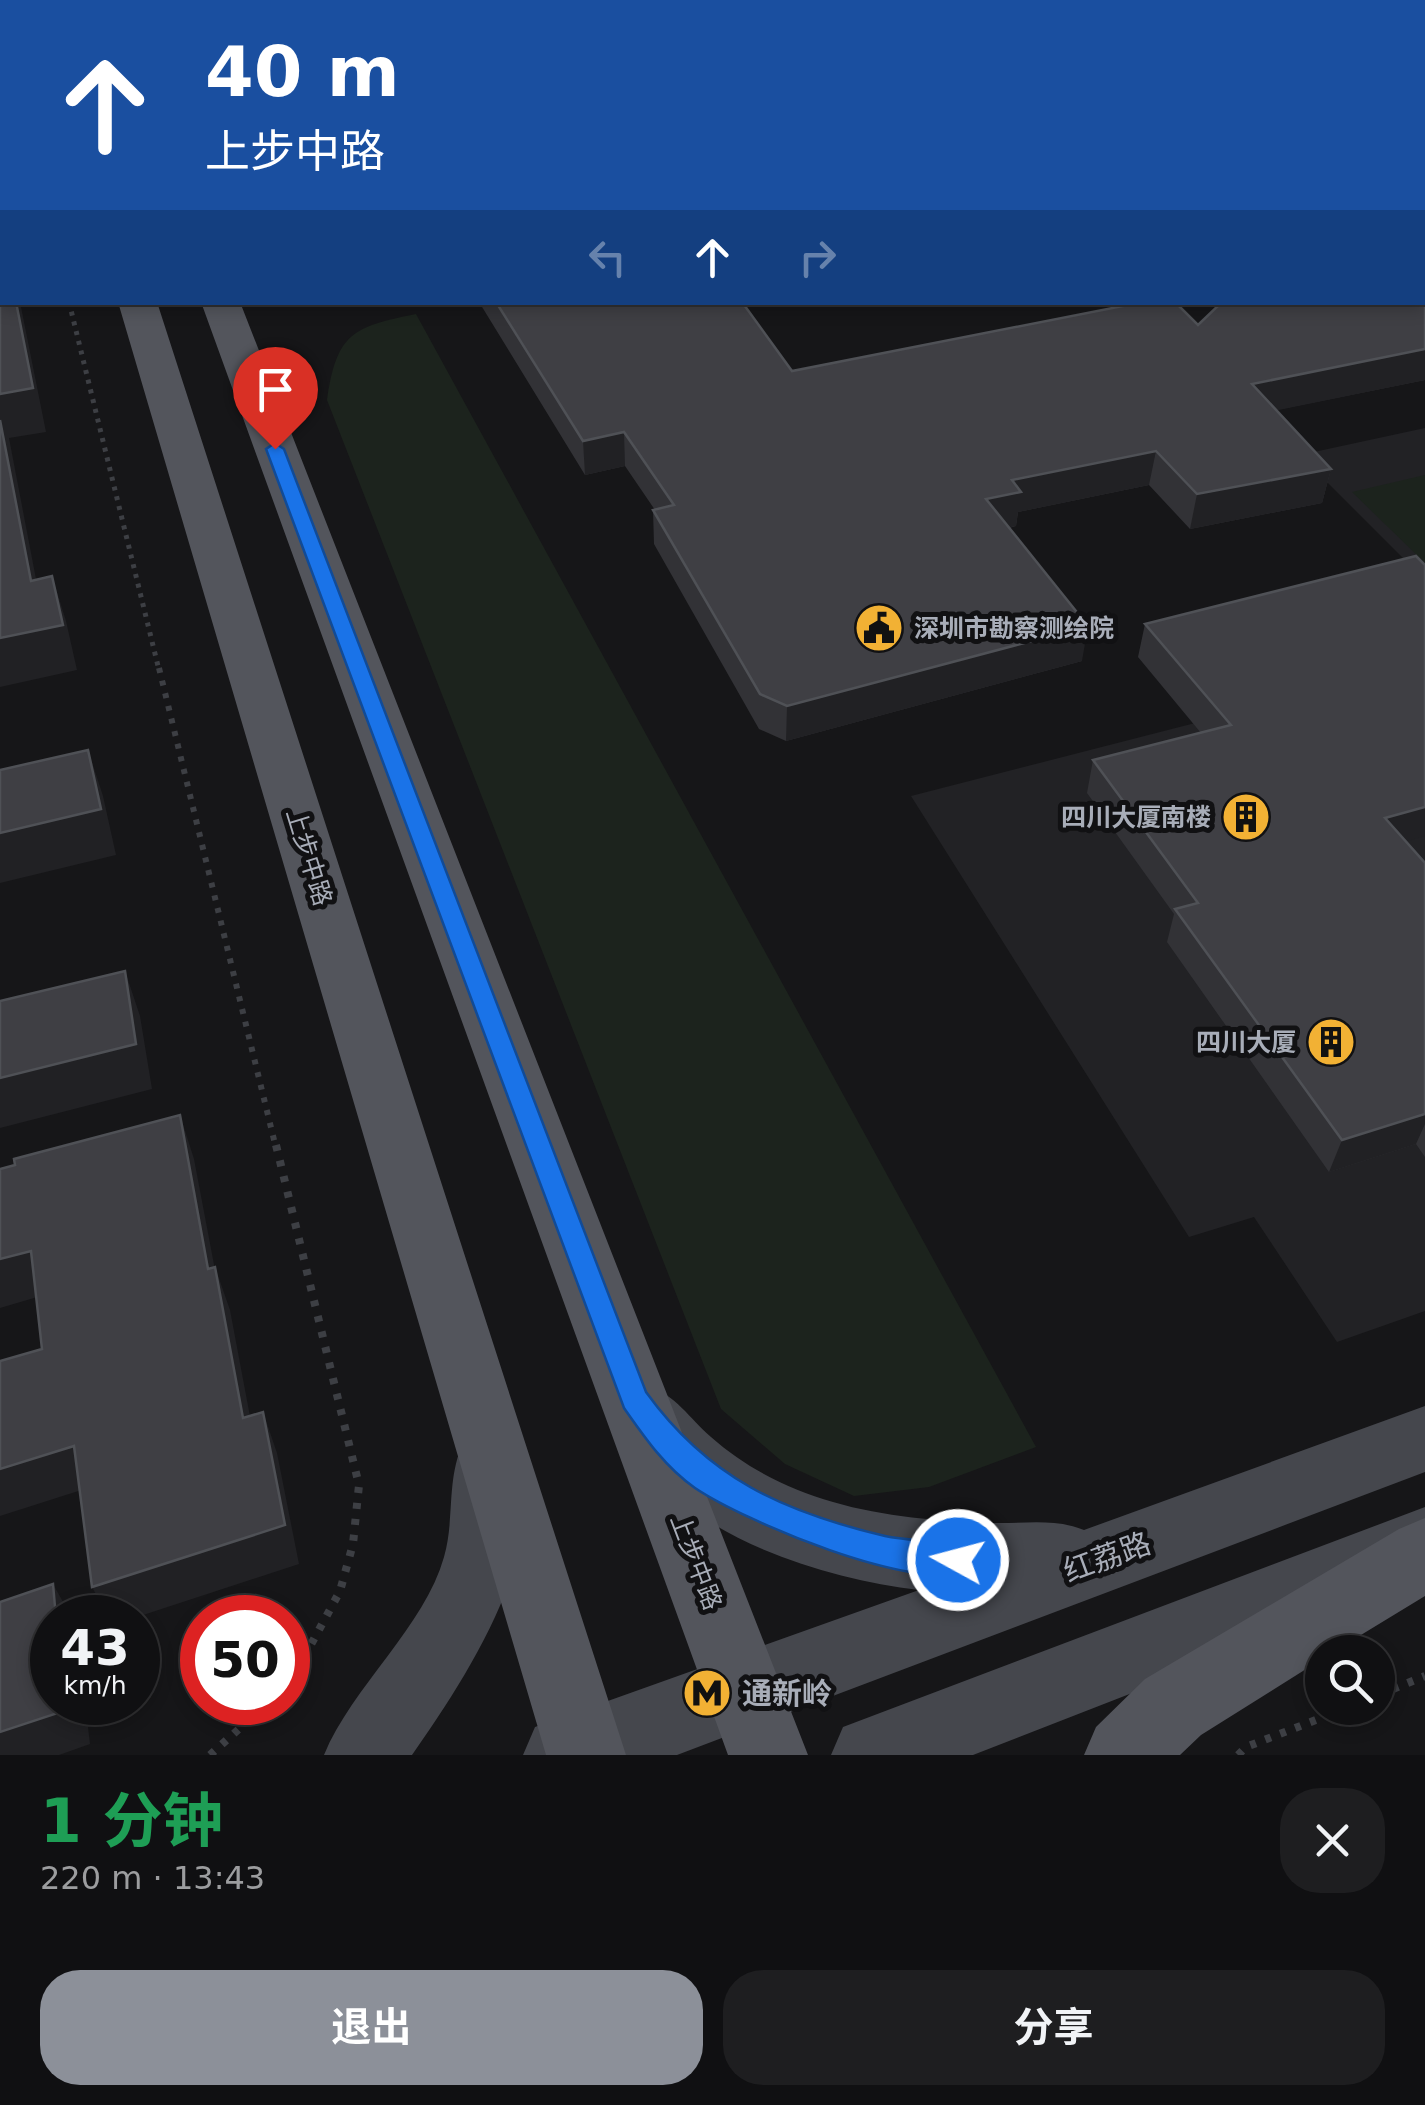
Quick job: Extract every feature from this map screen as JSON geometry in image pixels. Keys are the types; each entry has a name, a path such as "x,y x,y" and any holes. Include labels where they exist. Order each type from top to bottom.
{"main road":[{"name":"上步中路","path":"139,305 490,1444 578,1753"},
{"name":"上步中路","path":"221,305 757,1724"},
{"path":"634,1399 665,1443 704,1477 816,1532 890,1552 958,1560 1111,1555"},
{"name":"红荔路","path":"578,1753 757,1724 1111,1555 1425,1439"},
{"path":"364,1755 436,1655 480,1564 490,1444"},
{"path":"871,1755 1425,1543"},
{"path":"1124,1755 1173,1707 1425,1554"}],"path":[{"path":"70,305 359,1484 356,1546 332,1617 310,1652"},
{"path":"1395,1688 1425,1676"},
{"path":"1238,1755 1246,1747 1305,1724"},
{"path":"210,1755 244,1725"}],"shaded area":[{"path":"416,314 1036,1447 929,1487 854,1496 785,1464 721,1409 327,400 336,360 351,337 362,329"},
{"path":"1425,428 1425,580 1300,455"},
{"path":"1425,475 1425,563 1352,492"},
{"name":"四川大厦","path":"1425,664 1425,1311 1337,1342 1254,1217 1189,1237 911,796"}],"building":[{"path":"0,305 17,305 33,388 0,394"},
{"path":"498,305 744,305 792,371 1128,305 1178,305 1198,325 1219,305 1425,305 1425,349 1252,384 1331,469 1197,494 1156,451 1012,480 1021,492 986,499 1088,626 787,706 760,694 653,510 674,505 624,432 583,441"},
{"path":"0,420 31,581 52,576 63,625 0,638"},
{"path":"1416,556 1425,565 1425,807 1385,818 1425,863 1425,1114 1342,1140 1175,909 1198,903 1093,760 1231,725 1145,624"},
{"path":"88,750 101,809 0,833 0,770"},
{"path":"125,971 136,1044 0,1078 0,1001"},
{"path":"180,1115 208,1269 215,1267 243,1418 263,1412 285,1525 92,1587 74,1446 0,1469 0,1361 42,1349 31,1251 0,1259 0,1169 15,1165 14,1159"},
{"path":"53,1584 54,1595 30,1595 30,1722 0,1732 0,1602"}],"place":[{"name":"深圳市勘察测绘院","path":"879,628"},
{"name":"四川大厦南楼","path":"1246,817"},
{"name":"四川大厦","path":"1331,1042"},
{"name":"通新岭","path":"707,1693"}],"route":[{"path":"275,449 634,1399 665,1443 704,1477 754,1506 816,1532 890,1552 958,1560"}]}
